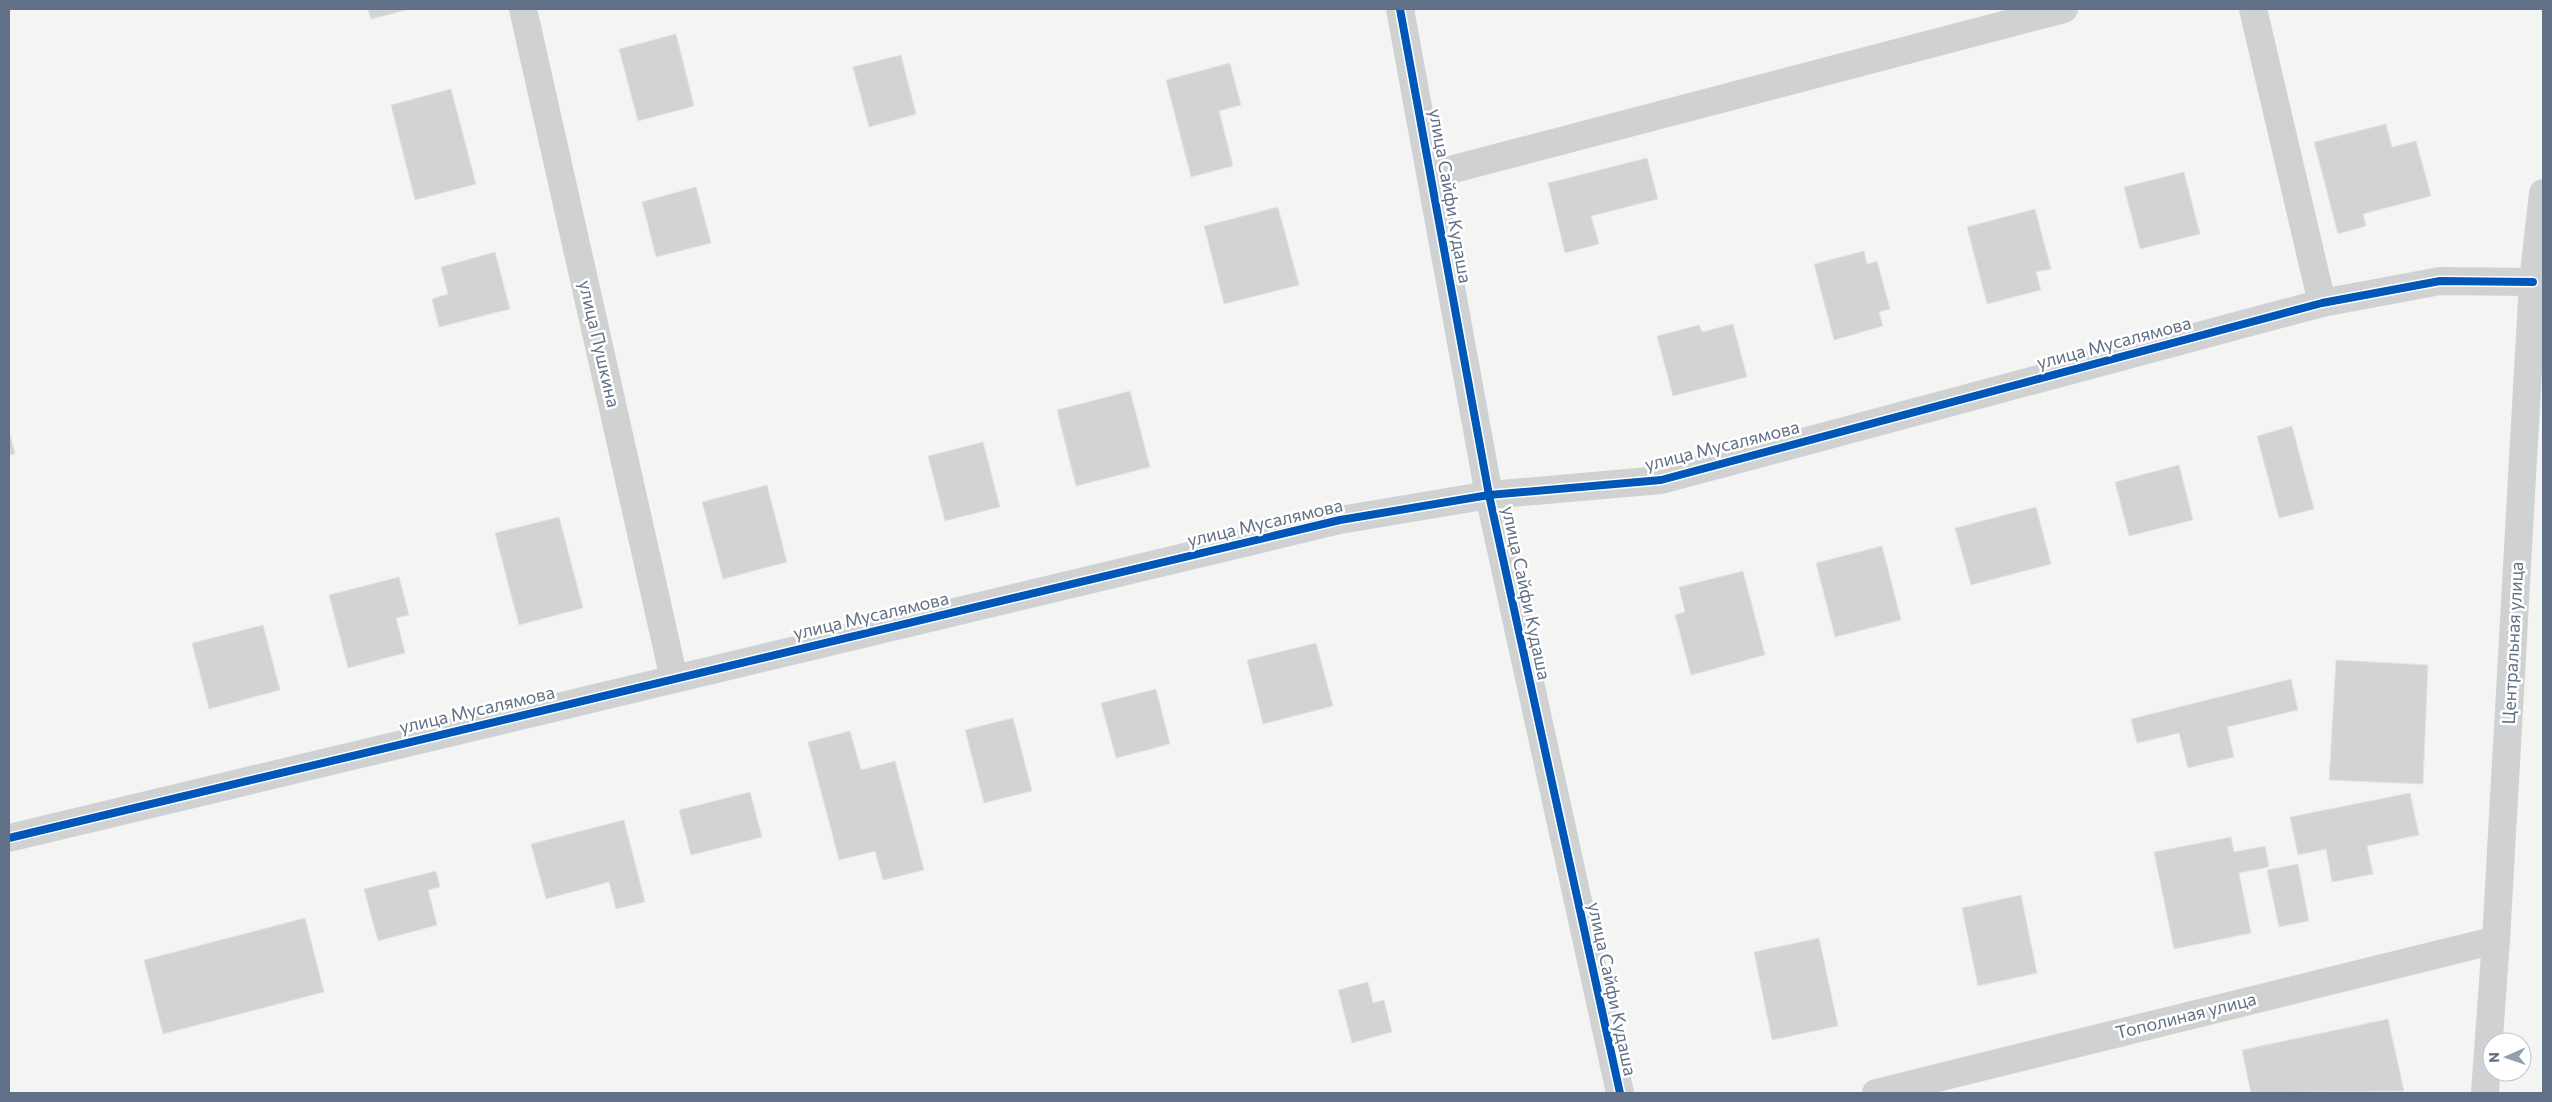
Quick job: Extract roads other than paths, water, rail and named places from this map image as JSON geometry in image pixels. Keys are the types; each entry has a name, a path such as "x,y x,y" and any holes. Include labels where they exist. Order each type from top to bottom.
{"street":[{"name":"улица Пушкина","path":"523,9 674,679"},
{"name":"улица Сайфи Кудаша","path":"1400,9 1489,495 1620,1093"},
{"path":"1431,175 2064,9"},
{"path":"2253,9 2322,303"},
{"name":"Центральная улица","path":"2485,1093 2496,940 2533,282 2543,193"},
{"name":"улица Мусалямова","path":"9,838 1340,520 1489,495 1661,480 2322,303 2440,281 2533,282"},
{"name":"Тополиная улица","path":"1876,1093 2496,940"}]}
